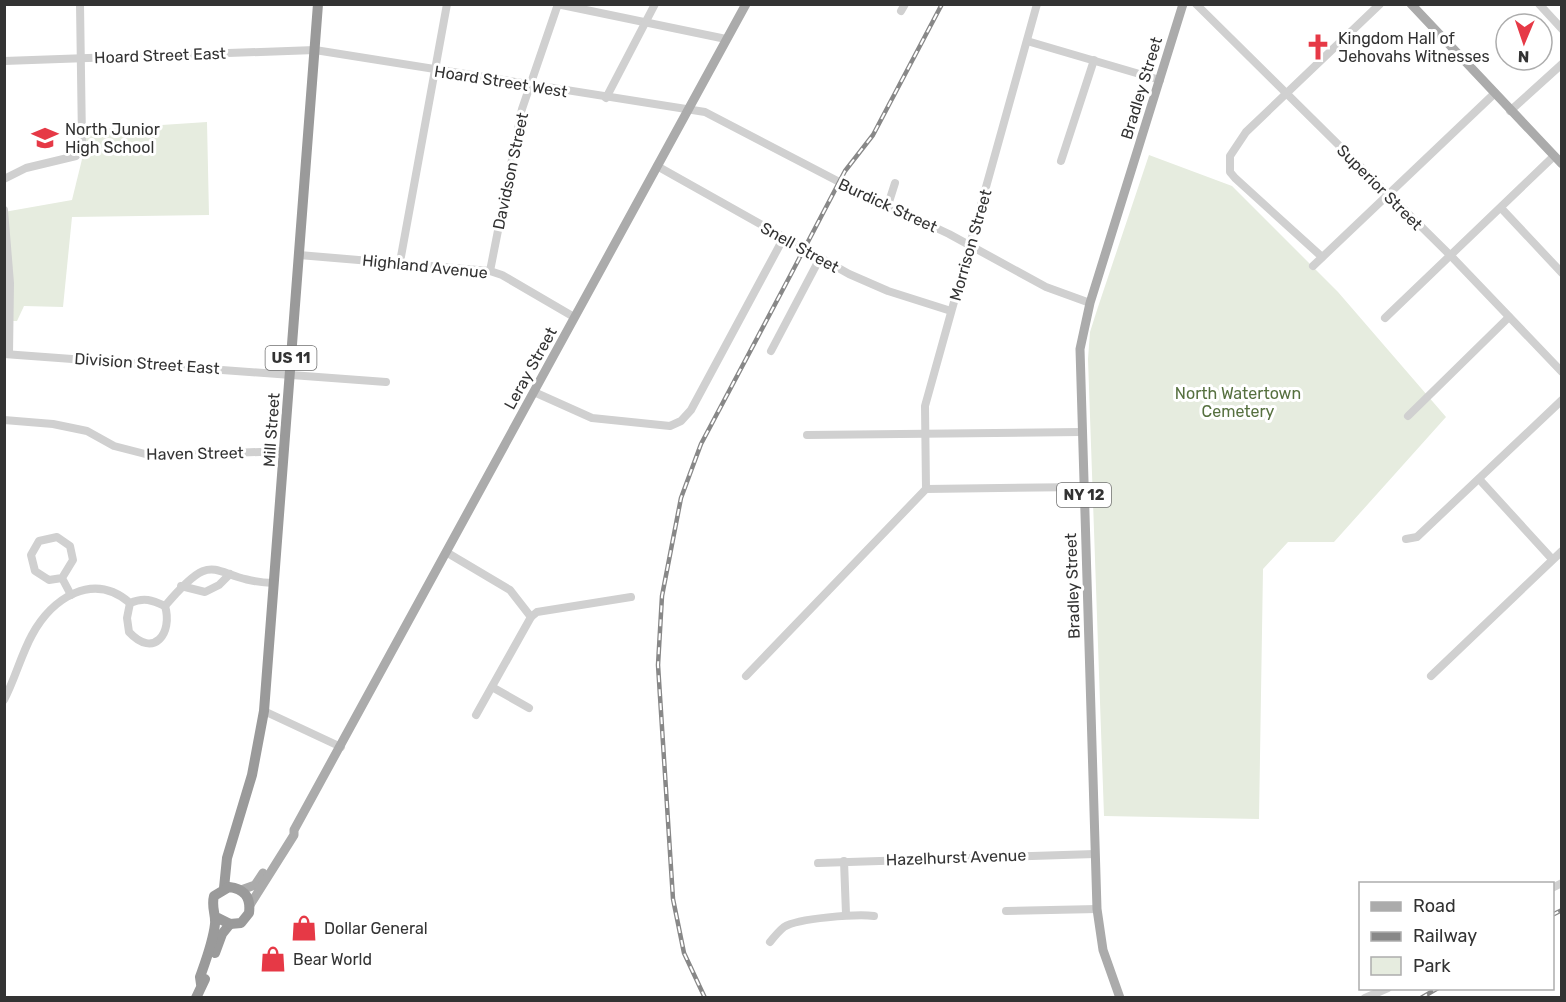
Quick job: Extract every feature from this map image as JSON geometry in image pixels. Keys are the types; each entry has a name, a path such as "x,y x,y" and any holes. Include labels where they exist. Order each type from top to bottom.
{"highway":[{"name":"Mill Street","path":"233,888 229,854 252,775 264,711 318,4"},
{"path":"196,998 201,984 206,979 222,934 230,924 244,920 250,905 233,888 214,896 212,908 216,917 200,977 201,984"},
{"path":"216,917 230,924"}],"main road":[{"name":"Leray Street","path":"294,830 746,4"},
{"name":"Bradley Street","path":"1120,998 1103,950 1097,909 1080,349 1090,303 1183,4"},
{"path":"1411,4 1562,164"},
{"path":"233,888 255,885 294,830"},
{"path":"250,905 294,836 294,830"}],"street":[{"path":"4,179 26,168 76,156 81,141 81,4"},
{"path":"400,262 447,4"},
{"path":"606,98 655,4"},
{"name":"Morrison Street","path":"926,489 925,406 1037,4"},
{"name":"Superior Street","path":"1196,4 1450,256 1562,372"},
{"path":"1322,257 1230,172 1228,165 1234,148 1246,132 1380,4"},
{"path":"1539,4 1562,30"},
{"path":"557,5 726,39"},
{"name":"Davidson Street","path":"490,271 516,135 557,5"},
{"path":"1027,42 1160,80"},
{"name":"Hoard Street East","path":"4,61 315,50"},
{"name":"Hoard Street West","path":"315,50 687,111"},
{"path":"1060,161 1094,60"},
{"path":"1510,111 1562,64"},
{"path":"1313,266 1495,93"},
{"name":"Burdick Street","path":"687,111 712,115 970,245 1046,287 1090,303"},
{"path":"1385,318 1554,156"},
{"name":"Snell Street","path":"657,166 820,258 888,291 951,310"},
{"path":"888,205 895,183"},
{"path":"1501,208 1562,273"},
{"path":"5,210 10,283 7,354"},
{"path":"534,392 592,418 670,426 681,421 691,410 783,238"},
{"name":"Highland Avenue","path":"299,255 490,271 502,275 574,317"},
{"path":"771,351 820,258"},
{"path":"1408,416 1509,317"},
{"name":"Division Street East","path":"7,354 386,382"},
{"path":"1406,539 1417,537 1562,400"},
{"name":"Haven Street","path":"4,420 53,424 87,431 114,446 153,456 284,451"},
{"path":"807,435 1081,432"},
{"path":"1479,479 1552,559"},
{"path":"746,676 926,489 1084,487"},
{"path":"57,537 70,546 73,560 62,578 49,580 34,571 31,555 39,541 57,537"},
{"path":"1431,676 1562,550"},
{"path":"446,552 510,590 531,617"},
{"path":"130,603 127,618 129,632 142,643 150,644 158,642 167,626 165,606 199,570 220,569 255,583 274,583"},
{"path":"182,586 205,592 219,585 230,574"},
{"path":"62,578 71,595"},
{"path":"4,700 18,673 32,636 49,610 83,590 108,589 130,603"},
{"path":"476,715 531,617 537,612 631,597"},
{"path":"130,603 140,599 165,606"},
{"path":"492,687 529,708"},
{"path":"264,711 341,747"},
{"name":"Hazelhurst Avenue","path":"818,863 1095,854"},
{"path":"844,861 846,914"},
{"path":"1006,910 1097,909"},
{"path":"771,942 789,925 846,914 874,916"},
{"path":"1365,998 1383,990"}],"green space":[{"path":"207,122 209,215 72,217 63,307 24,306 17,321 5,321 4,212 72,200 85,147 86,130"},
{"name":"North Watertown Cemetery","path":"1149,155 1232,186 1338,292 1446,417 1334,542 1288,542 1263,569 1259,819 1104,816 1088,359 1090,332"}],"railway":[{"path":"705,998 684,953 673,899 658,665 662,596 681,498 701,444 845,171 873,135 942,4"},
{"path":"1554,914 1562,910"},
{"path":"1421,998 1435,990"}],"place":[{"name":"Kingdom Hall of Jehovahs Witnesses","path":"1318,47"},
{"name":"North Junior High School","path":"45,138"},
{"name":"Dollar General","path":"304,928"},
{"name":"Bear World","path":"273,959"}]}
